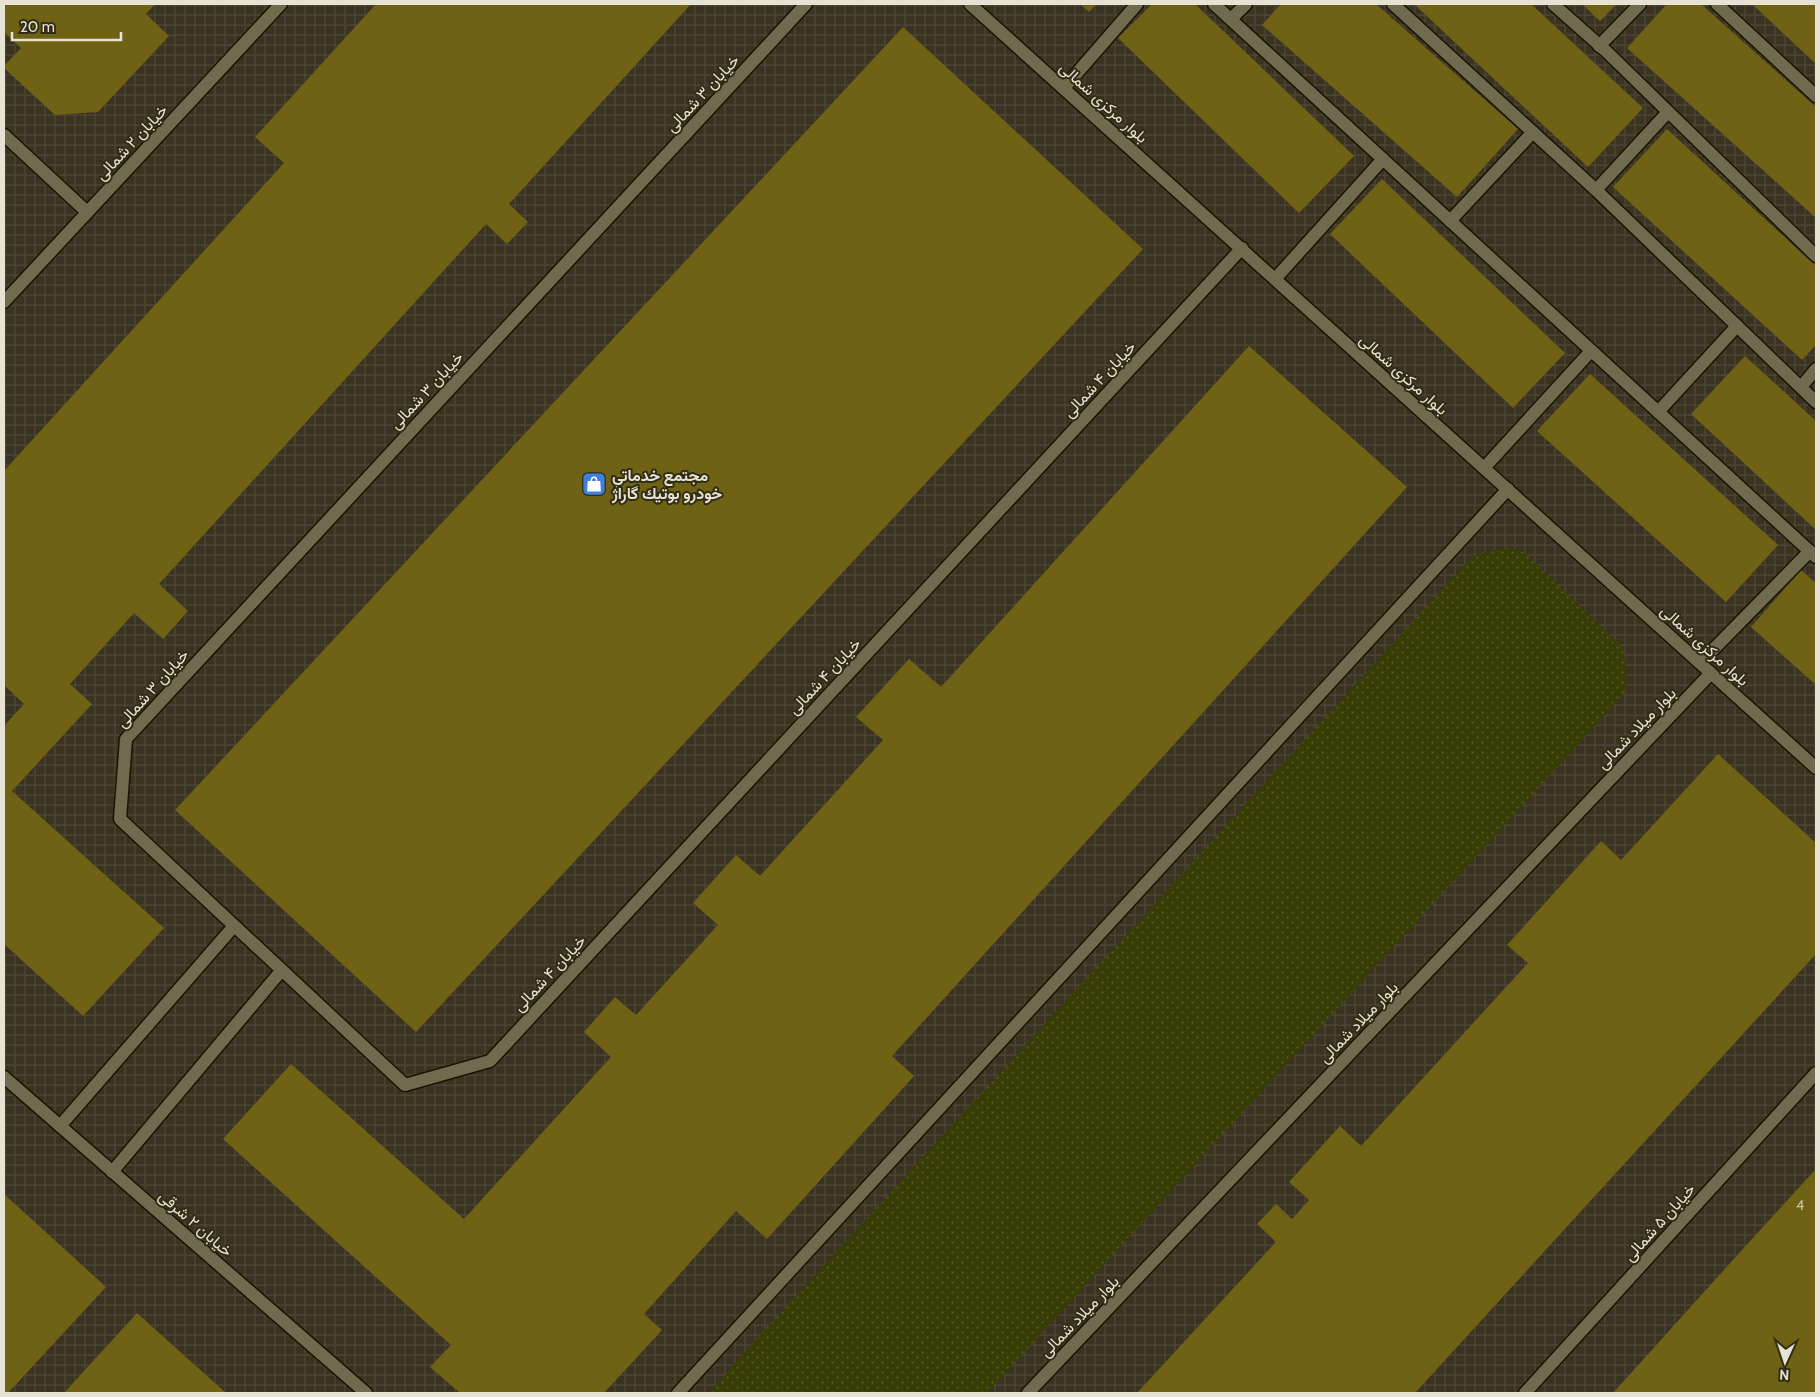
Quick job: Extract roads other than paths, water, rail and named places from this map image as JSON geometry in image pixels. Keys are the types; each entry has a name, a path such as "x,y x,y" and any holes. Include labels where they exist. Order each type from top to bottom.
{"lane":[{"name":"خیابان ۲ شمالی","path":"4,302 281,4"},
{"name":"خیابان ۳ شمالی","path":"234,926 120,820 126,739 806,4"},
{"name":"بلوار مرکزی شمالی","path":"970,4 1816,768"},
{"path":"1064,88 1137,4"},
{"path":"1214,4 1813,554 1700,663"},
{"path":"1231,19 1246,4"},
{"path":"1393,4 1596,190 1816,402"},
{"path":"1553,4 1600,46 1816,256"},
{"path":"1600,46 1640,4"},
{"path":"1717,4 1816,96"},
{"path":"1596,190 1668,112"},
{"path":"1450,220 1533,132"},
{"path":"4,135 87,212"},
{"path":"1275,279 1383,159"},
{"name":"خیابان ۴ شمالی","path":"281,971 405,1085 490,1061 1242,248"},
{"path":"1658,412 1737,326"},
{"path":"1484,468 1591,351"},
{"path":"1801,387 1816,370"},
{"path":"678,1393 1508,489"},
{"name":"بلوار میلاد شمالی","path":"1028,1393 1711,673"},
{"path":"60,1126 234,926 281,971 112,1172"},
{"name":"خیابان ۵ شمالی","path":"1525,1393 1816,1073"},
{"name":"خیابان ۲ شرقی","path":"4,1077 366,1393"}],"place":[{"name":"مجتمع خدماتي خودرو بوتيك گاراژ","path":"594,484"}]}
